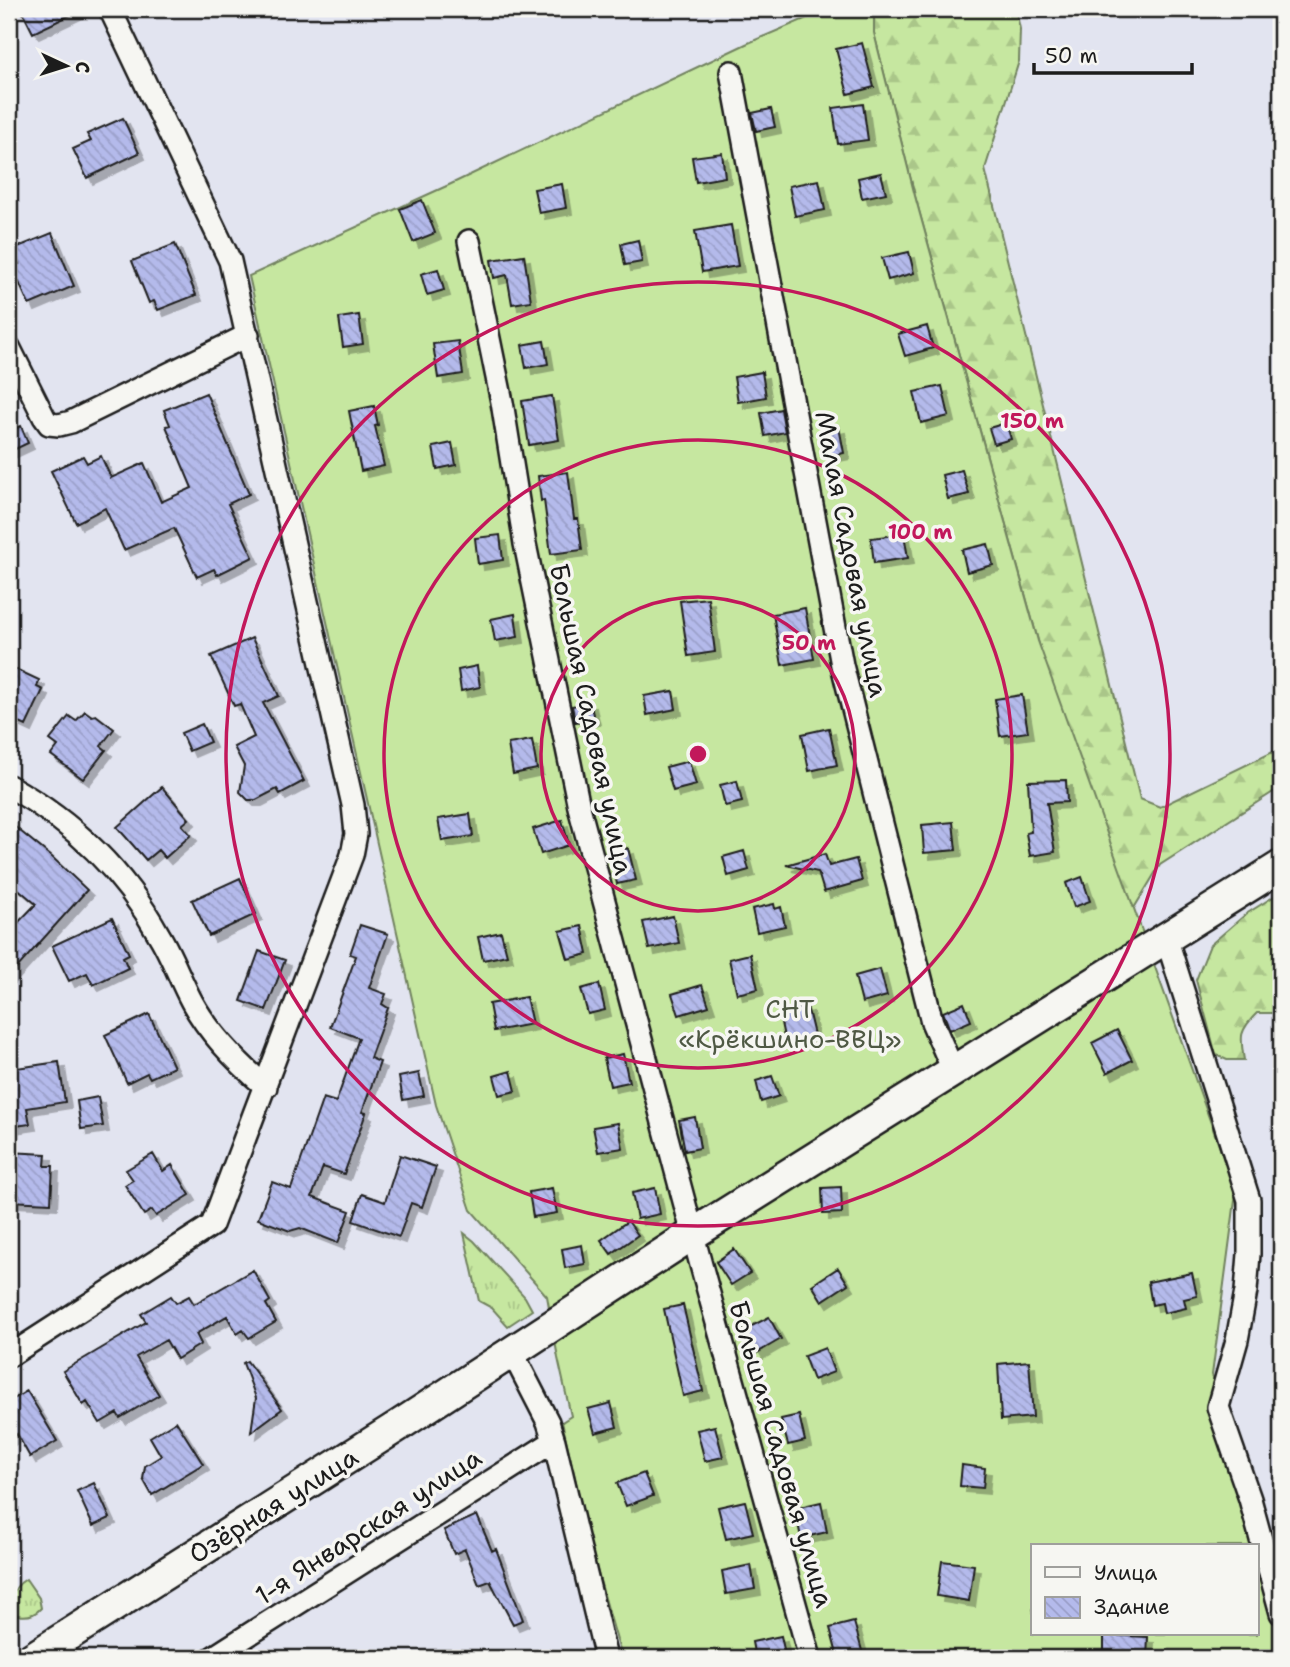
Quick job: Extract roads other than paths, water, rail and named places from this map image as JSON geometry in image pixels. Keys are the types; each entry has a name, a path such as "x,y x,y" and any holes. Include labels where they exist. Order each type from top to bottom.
{"main road":[{"name":"Озёрная улица","path":"32,1658 693,1234 1281,866"}],"street":[{"path":"9,1356 212,1225 352,855 356,834 354,806 230,261 110,9"},
{"name":"Малая Садовая улица","path":"731,72 842,665 932,1023 938,1042 953,1070"},
{"name":"Большая Садовая улица","path":"470,240 502,402 525,544 579,807 684,1204 810,1658"},
{"path":"9,347 44,417 49,424 60,425 248,335"},
{"path":"9,786 66,822 99,853 130,889 159,934 193,1004 212,1033 242,1067 266,1087"},
{"path":"1166,937 1249,1200 1246,1291 1237,1340 1218,1407 1250,1499 1281,1613"},
{"path":"512,1352 548,1422 554,1441 606,1658"},
{"name":"1-я Январская улица","path":"212,1658 554,1441"}],"park label":[{"name":"СНТ «Крёкшино-ВВЦ»","path":"790,1023"}]}
